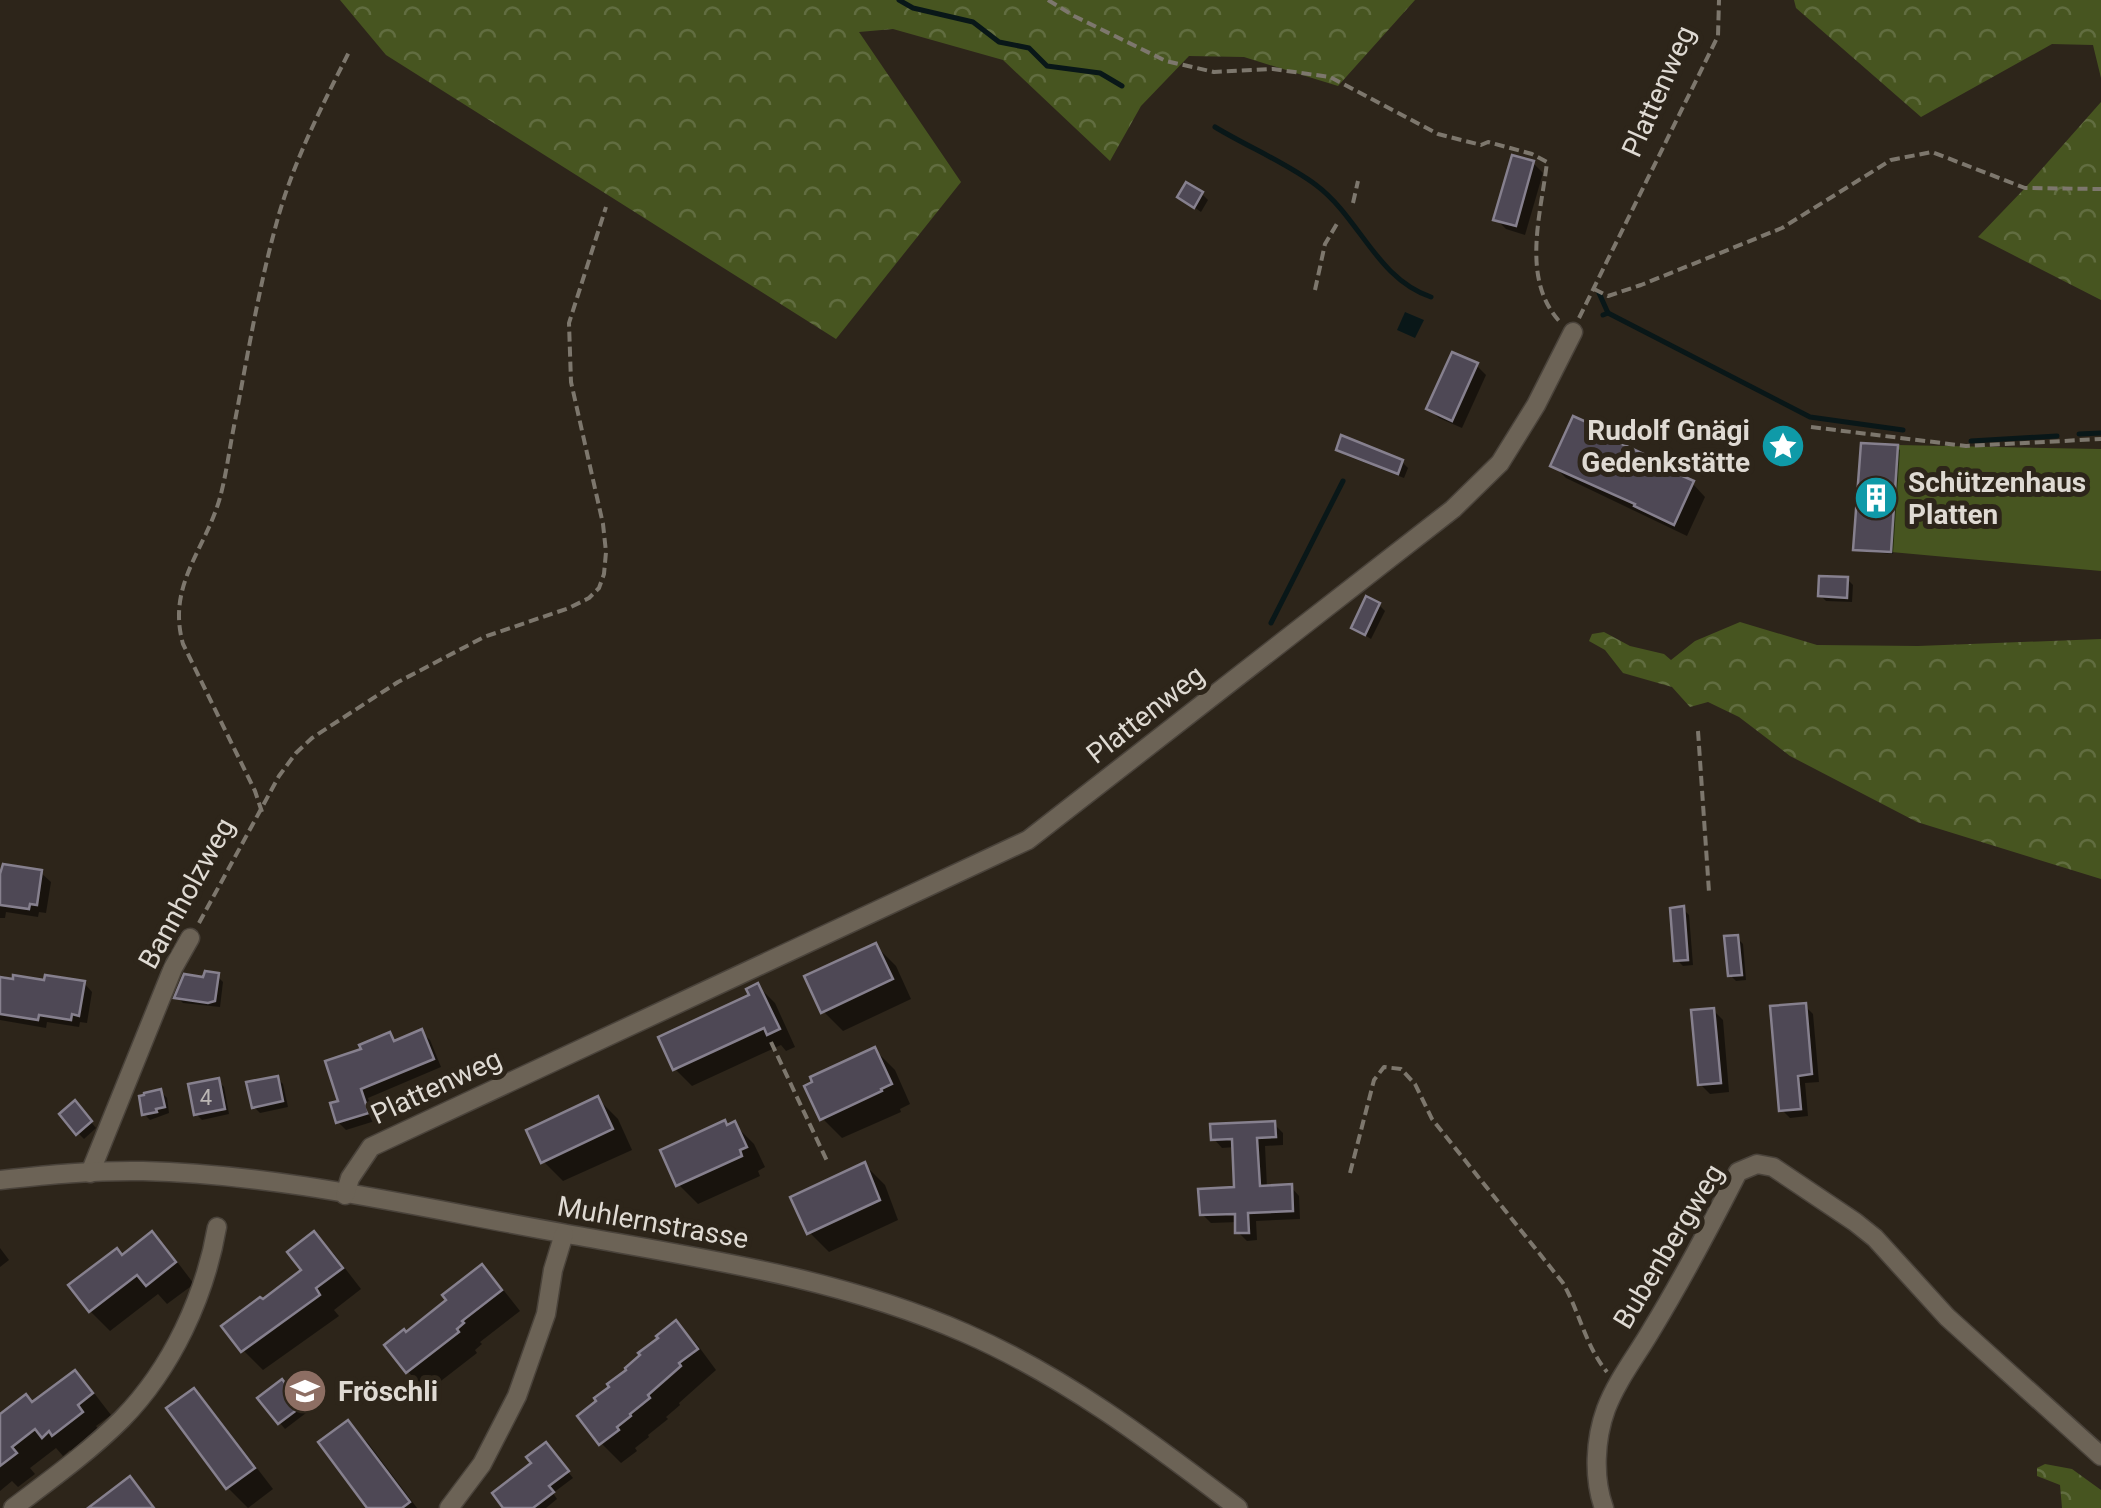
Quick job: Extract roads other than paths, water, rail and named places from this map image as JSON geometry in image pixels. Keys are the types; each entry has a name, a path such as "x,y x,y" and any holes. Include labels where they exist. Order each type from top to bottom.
{"street":[{"name":"Plattenweg","path":"345,1194 350,1178 370,1147 1028,840 1453,509 1500,463 1536,405 1573,332"},
{"name":"Bannholzweg","path":"90,1173 172,968 190,938"},
{"name":"Bubenbergweg","path":"1604,1508 1596,1483 1605,1411 1738,1172 1757,1164 1773,1167 1796,1181 1875,1238 1947,1317 2101,1456"},
{"name":"Muhlernstrasse","path":"0,1180 90,1173 184,1173 268,1182 717,1260 854,1292 930,1318 1020,1359 1127,1425 1238,1508"},
{"path":"14,1508 90,1449 148,1387 192,1312 206,1276 217,1226"},
{"path":"449,1508 482,1464 517,1396 546,1314 552,1270 564,1234"}],"water":[{"path":"1405,312 1424,320 1415,338 1397,330"}],"waterway":[{"path":"899,0 913,8 973,22 999,42 1029,48 1047,66 1100,73 1122,86"},
{"path":"1215,127 1316,185 1396,276 1431,297"},
{"path":"1599,293 1608,313"},
{"path":"1603,315 1608,313 1810,417 1903,430"},
{"path":"2079,434 2101,433"},
{"path":"1971,441 2057,436"},
{"path":"1271,623 1343,481"}],"place":[{"name":"Rudolf Gnägi Gedenkstätte","path":"1783,446"},
{"name":"Schützenhaus Platten","path":"1876,498"},
{"name":"Fröschli","path":"305,1391"}]}
